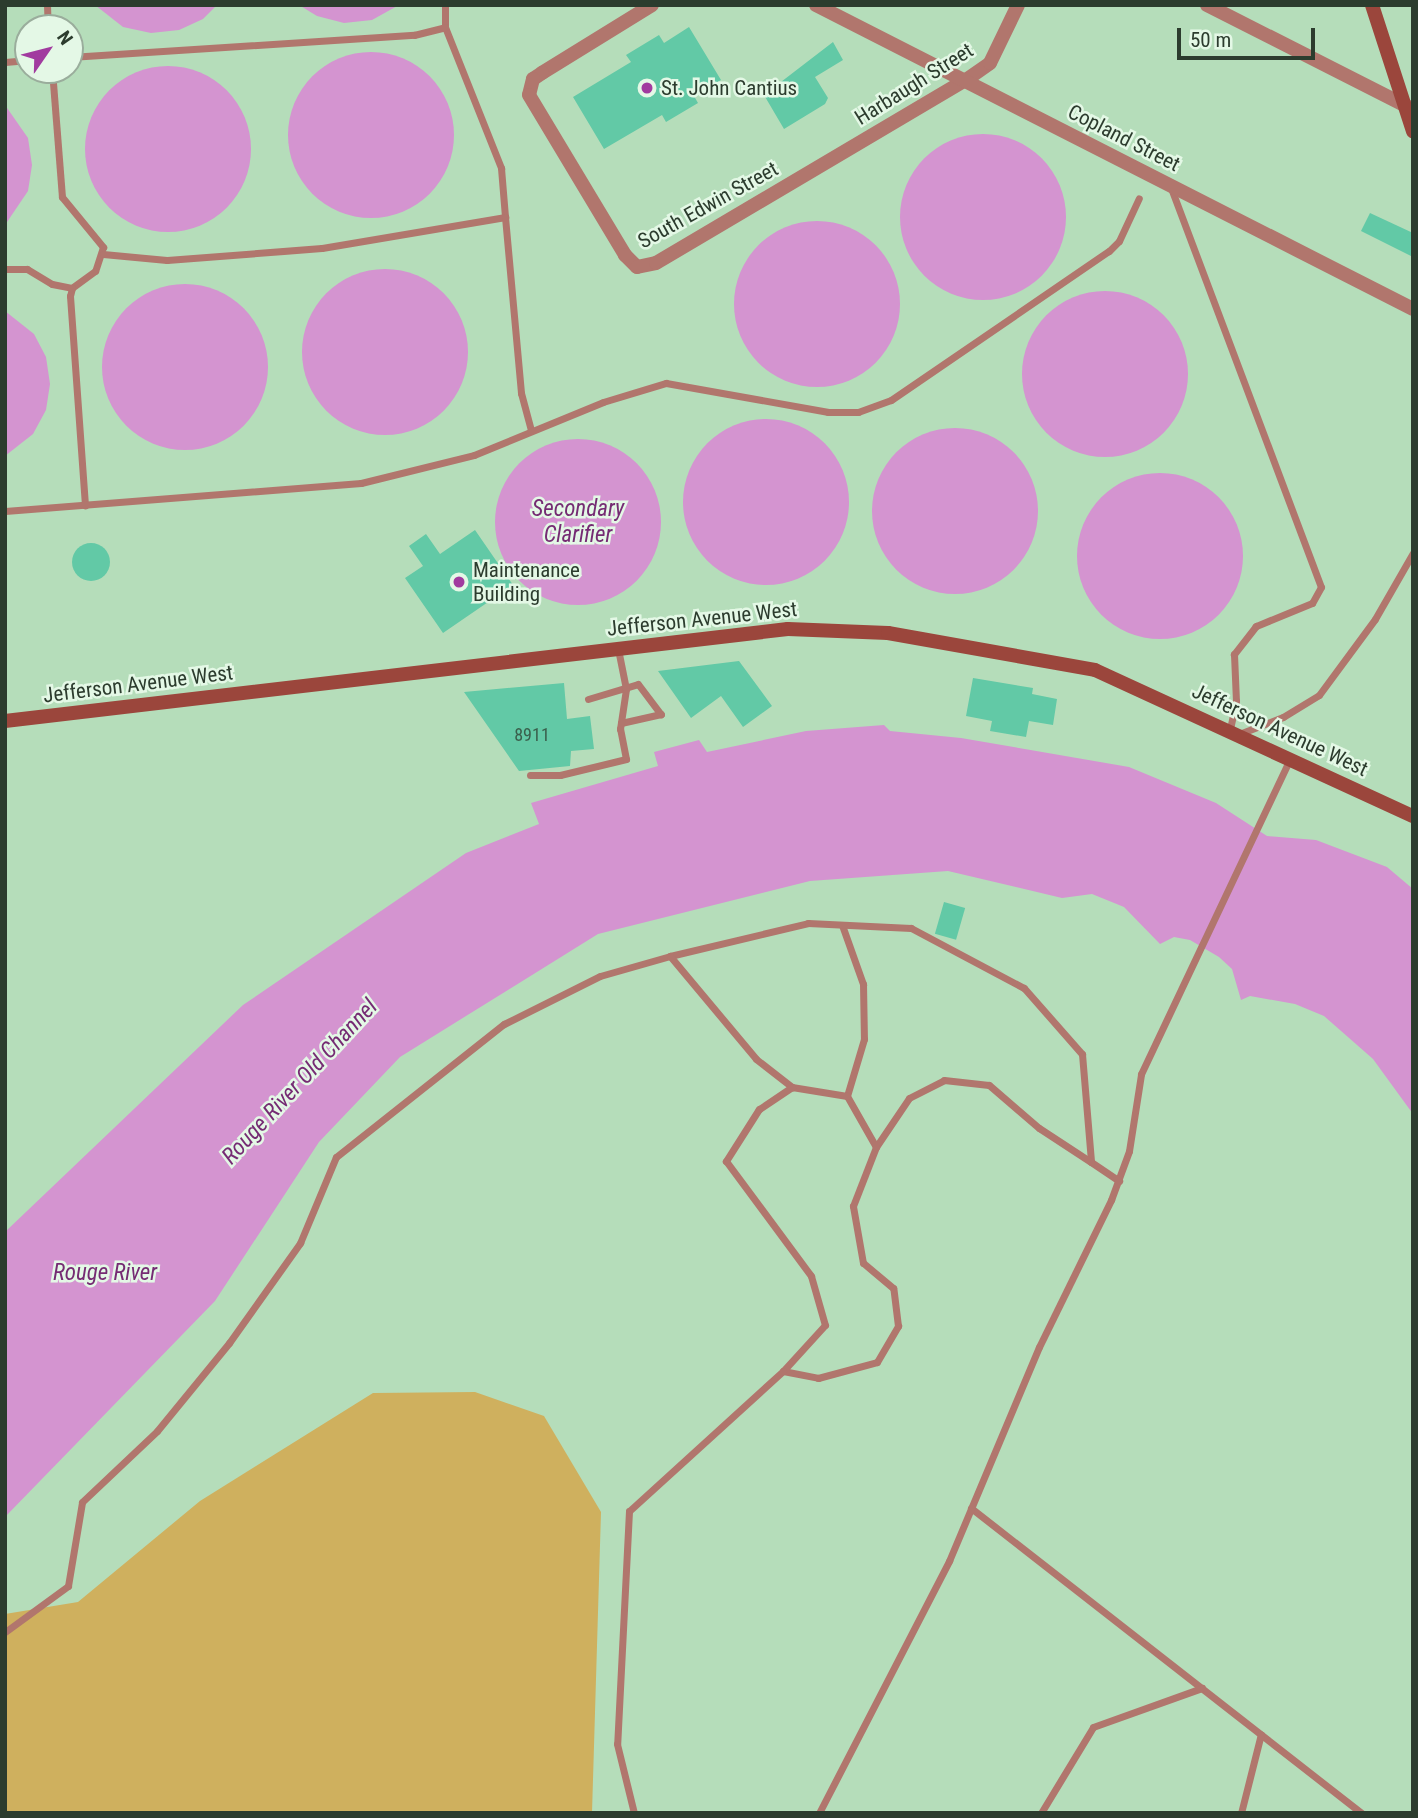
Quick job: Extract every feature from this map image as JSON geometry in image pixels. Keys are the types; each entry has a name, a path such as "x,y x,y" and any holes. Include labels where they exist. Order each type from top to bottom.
{"main road":[{"path":"1372,5 1408,107 1413,131"},
{"name":"Jefferson Avenue West","path":"5,721 788,629 888,633 1096,670 1413,816"}],"street":[{"name":"South Edwin Street","path":"652,5 541,73 529,86 531,103 625,255 637,267 656,262 805,175"},
{"name":"Copland Street","path":"816,5 1413,309"},
{"name":"Harbaugh Street","path":"805,175 967,80 990,62 1018,5"},
{"path":"1207,5 1408,107"}],"lane":[{"path":"445,5 445,27 501,168 521,393 531,431"},
{"path":"84,56 414,35 445,27"},
{"path":"5,270 27,269 52,284 72,288 95,271 103,254 93,231 62,197 53,84"},
{"path":"1170,186 1321,587 1311,603 1256,626 1234,654 1234,732 1283,717 1319,695 1375,619 1413,553"},
{"path":"5,511 361,483 474,455 531,431 666,383 837,413 875,408 1109,251 1119,241 1139,198"},
{"path":"103,254 167,260 322,248 505,216"},
{"path":"72,288 85,505"},
{"path":"530,775 560,775 626,759 621,723 626,689 618,649"},
{"path":"588,699 638,684 661,714 621,723"},
{"path":"819,1813 933,1594 1038,1347 1119,1181 1135,1124 1135,1090 1291,758"},
{"path":"5,1632 68,1586 82,1502 157,1431 229,1343 300,1243 336,1157 504,1024 600,976 808,923 911,928 1024,988 1082,1054 1091,1162"},
{"path":"842,925 863,984 864,1039 847,1096 876,1147"},
{"path":"670,956 756,1059 792,1087 847,1096"},
{"path":"783,1371 818,1378 877,1362 898,1326 892,1288 863,1264 853,1206 876,1147 909,1098 944,1080 989,1085 1039,1128 1119,1181"},
{"path":"634,1813 617,1744 629,1511 783,1371 825,1325 811,1276 726,1161 759,1109 792,1087"},
{"path":"971,1508 1362,1813"},
{"path":"1041,1813 1093,1727 1202,1688"},
{"path":"1241,1813 1261,1734"}],"shaded area":[{"path":"475,1392 544,1416 601,1512 592,1813 5,1813 5,1614 78,1602 200,1501 373,1393"}],"water":[{"path":"95,5 217,5 203,19 179,30 151,33 123,27"},
{"path":"299,5 399,5 372,20 344,23 317,16"},
{"path":"371,52 403,59 430,76 447,103 454,135 447,167 430,194 403,211 371,218 339,211 312,194 295,167 288,135 295,103 312,76 339,59"},
{"path":"168,66 200,73 214,80 226,91 237,103 244,117 251,149 244,181 237,195 226,207 214,218 200,225 168,232 136,225 122,218 110,207 99,195 92,181 85,149 92,117 99,103 110,91 122,80 136,73"},
{"path":"5,105 28,138 32,165 28,191 5,225"},
{"path":"983,134 1015,141 1029,148 1041,159 1052,171 1059,185 1066,217 1059,249 1052,263 1041,275 1029,286 1015,293 983,300 951,293 937,286 925,275 914,263 907,249 900,217 907,185 914,171 925,159 937,148 951,141"},
{"path":"817,221 849,228 876,245 893,272 900,304 893,336 876,363 849,380 817,387 785,380 758,363 741,336 734,304 741,272 758,245 785,228"},
{"path":"385,269 417,276 431,283 443,294 454,306 461,320 468,352 461,384 454,398 443,410 431,421 417,428 385,435 353,428 339,421 327,410 316,398 309,384 302,352 309,320 316,306 327,294 339,283 353,276"},
{"path":"185,284 217,291 244,308 261,335 268,367 261,399 244,426 217,443 185,450 153,443 126,426 109,399 102,367 109,335 126,308 153,291"},
{"path":"1105,291 1137,298 1151,305 1163,316 1174,328 1181,342 1188,374 1181,406 1174,420 1163,432 1151,443 1137,450 1105,457 1073,450 1059,443 1047,432 1036,420 1029,406 1022,374 1029,342 1036,328 1047,316 1059,305 1073,298"},
{"path":"5,311 34,334 46,357 50,384 46,410 33,434 5,456"},
{"name":"Secondary Clarifier","path":"766,419 798,426 812,433 824,444 835,456 842,470 849,502 842,534 835,548 824,560 812,571 798,578 766,585 734,578 720,571 708,560 697,548 690,534 683,502 690,470 697,456 708,444 720,433 734,426"},
{"path":"955,428 987,435 1001,442 1013,453 1024,465 1031,479 1038,511 1031,543 1024,557 1013,569 1001,580 987,587 955,594 923,587 909,580 897,569 886,557 879,543 872,511 879,479 886,465 897,453 909,442 923,435"},
{"name":"Secondary Clarifier","path":"578,439 610,446 637,463 654,490 661,522 654,554 637,581 610,598 578,605 546,598 519,581 502,554 495,522 502,490 519,463 546,446"},
{"path":"1160,473 1192,480 1206,487 1218,498 1229,510 1236,524 1243,556 1236,588 1229,602 1218,614 1206,625 1192,632 1160,639 1128,632 1114,625 1102,614 1091,602 1084,588 1077,556 1084,524 1091,510 1102,498 1114,487 1128,480"},
{"name":"Rouge River","path":"884,725 890,731 961,738 1129,767 1216,803 1267,836 1316,840 1387,867 1413,889 1413,1114 1373,1059 1324,1016 1295,1004 1250,996 1241,1000 1232,969 1219,957 1190,940 1174,937 1160,944 1124,907 1092,894 1062,898 948,871 810,881 598,934 400,1057 319,1142 215,1301 5,1517 5,1232 243,1005 466,853 539,824 531,803 658,766 654,752 699,740 707,752 806,731"}],"building":[{"name":"St. John Cantius","path":"689,27 721,80 694,96 698,103 666,122 662,115 604,149 573,97 631,62 626,55 659,35 664,43"},
{"path":"833,42 843,60 815,77 828,98 825,104 784,129 764,95"},
{"path":"1370,213 1413,233 1413,257 1361,231"},
{"name":"Maintenance Building","path":"475,530 513,585 443,633 405,578 423,566 409,546 426,534 440,554"},
{"path":"91,543 104,549 110,562 104,575 91,581 78,575 72,562 78,549"},
{"path":"739,661 772,706 743,727 721,696 691,718 658,671"},
{"path":"973,678 1033,688 1032,694 1057,699 1053,725 1029,721 1026,737 990,731 992,721 966,716"},
{"path":"564,683 567,719 590,716 594,749 571,751 570,766 519,771 464,692"},
{"path":"944,902 965,908 956,940 935,934"}],"place":[{"name":"St. John Cantius","path":"647,88"},
{"name":"Maintenance Building","path":"459,582"}],"water label":[{"name":"Rouge River Old Channel","path":"300,1082"}]}
